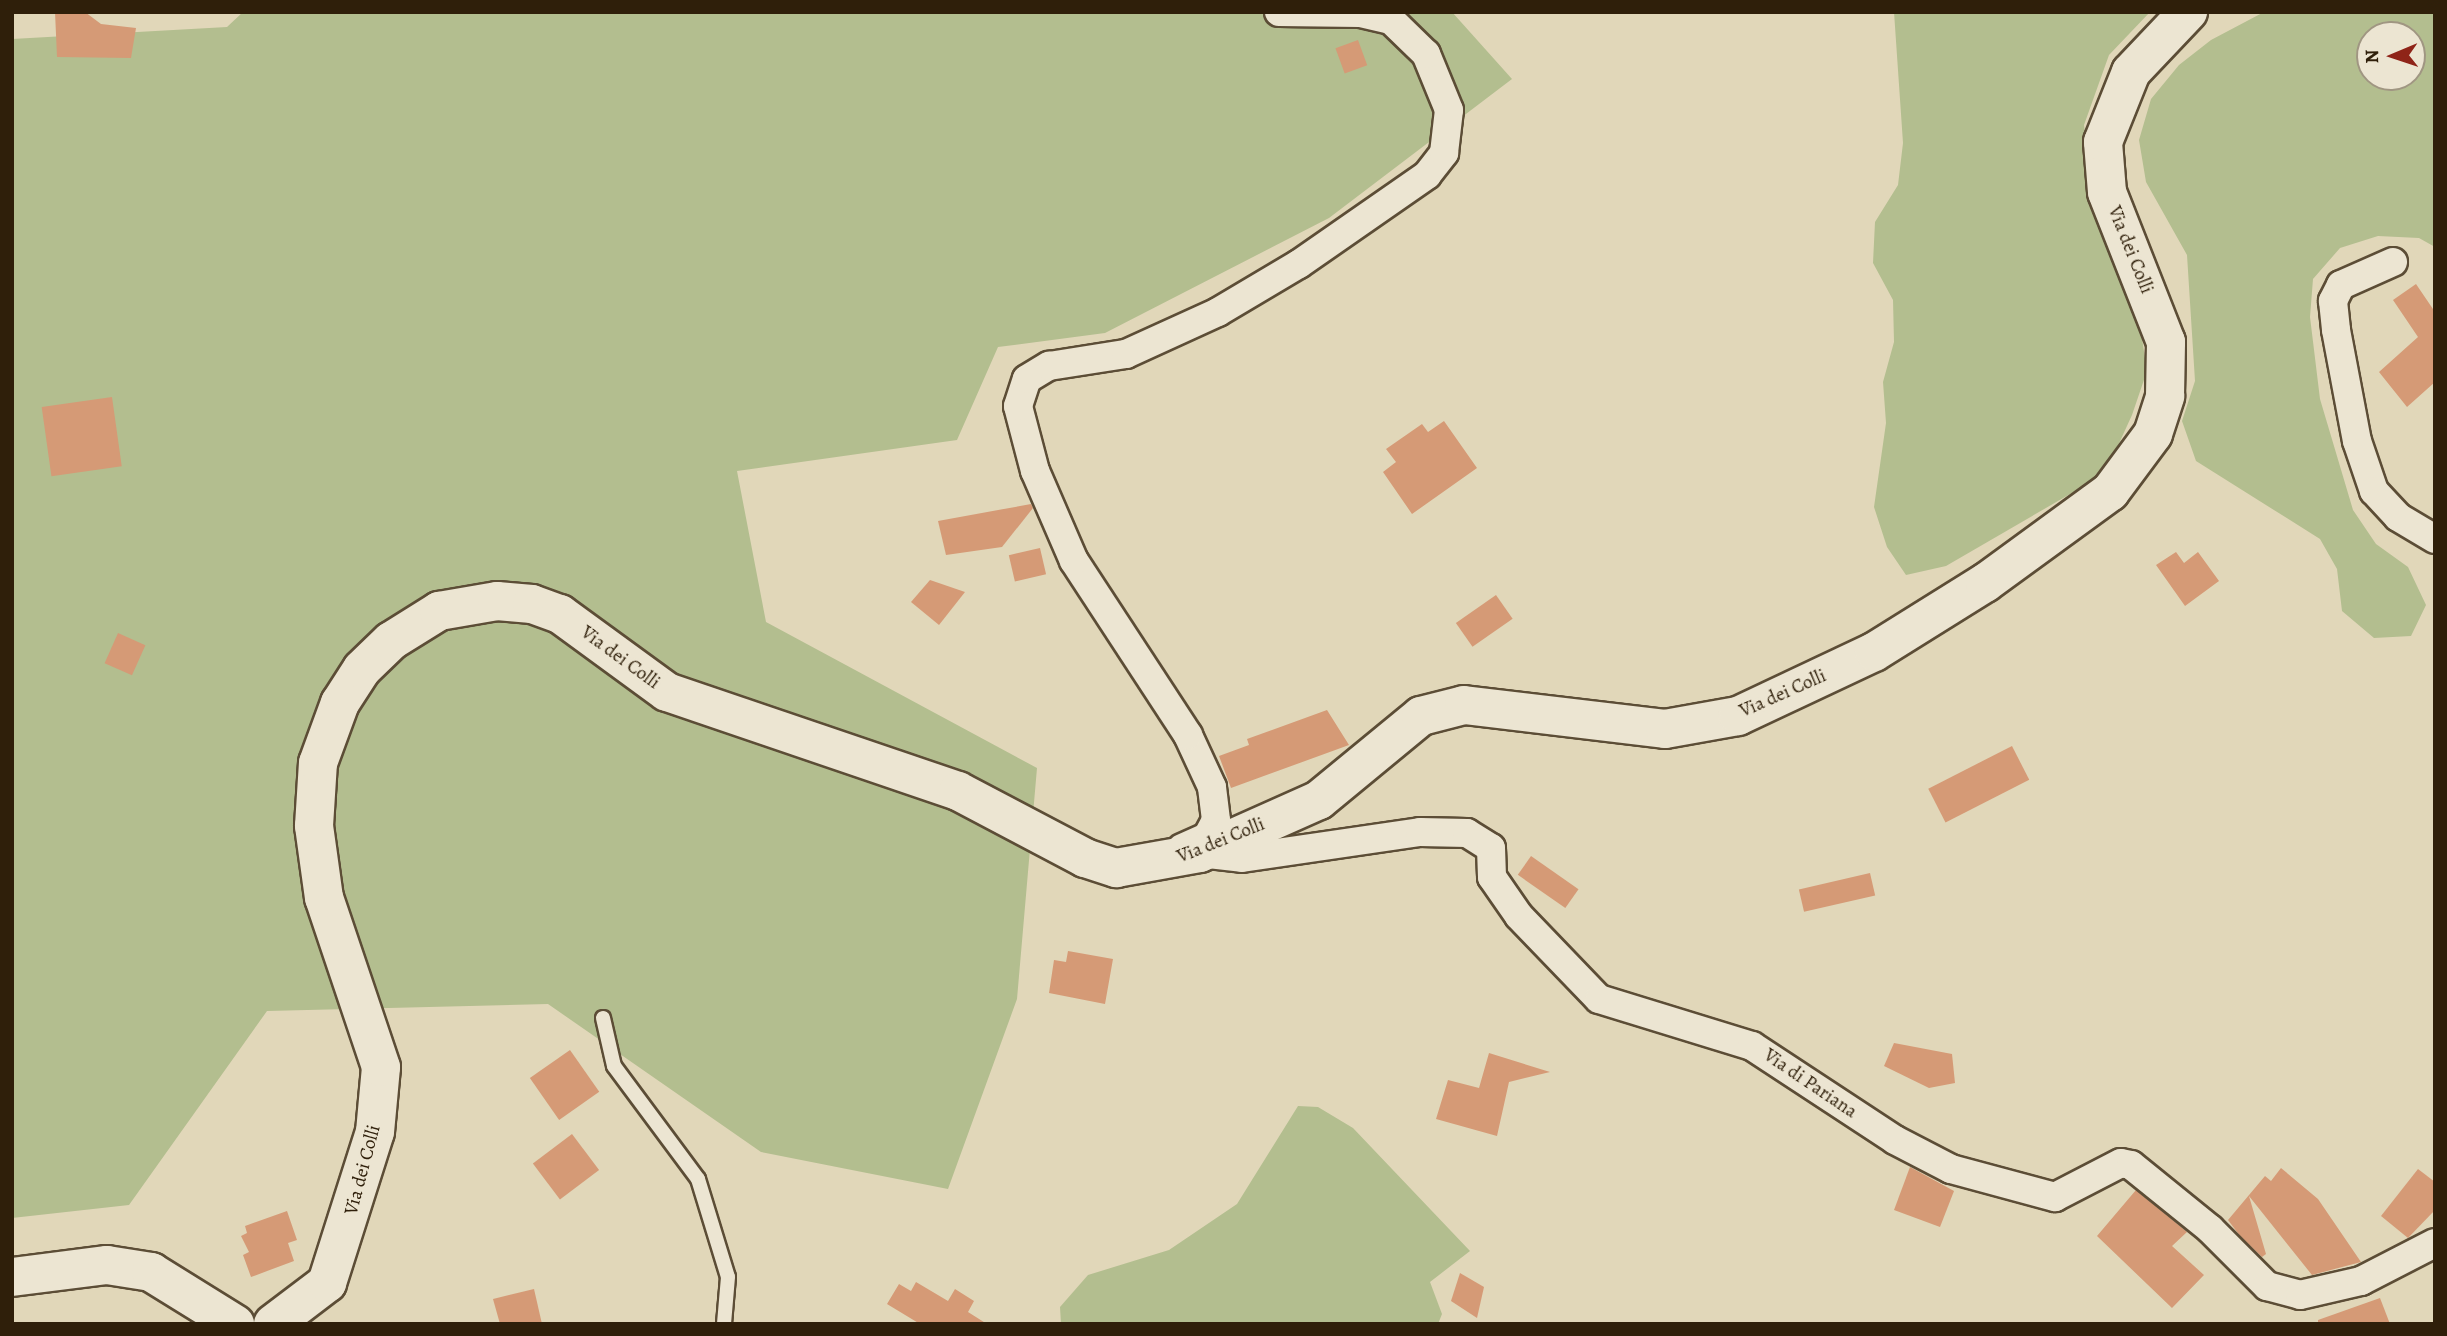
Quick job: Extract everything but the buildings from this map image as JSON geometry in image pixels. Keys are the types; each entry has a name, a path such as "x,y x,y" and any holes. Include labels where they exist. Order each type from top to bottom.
{"street":[{"path":"1045,837 1114,853 1178,849 1207,837 1216,820 1212,787 1188,735 1074,561 1041,484 1018,406 1027,379 1049,366 1126,354 1218,312 1427,174 1444,153 1449,110 1426,54 1391,20 1360,13 1279,12"},
{"name":"Via dei Colli","path":"273,1324 327,1283 375,1132 381,1067 324,898 314,826 318,763 340,703 362,669 391,641 439,611 497,601 531,604 560,614 667,692 958,791 1045,837 1116,867 1200,853 1319,800 1421,716 1464,705 1665,729 1738,716 1874,652 1985,583 2110,492 2153,434 2165,396 2166,342 2107,192 2104,142 2131,72 2188,12"},
{"path":"2393,262 2341,285 2333,301 2336,330 2357,441 2374,491 2398,517 2435,538"},
{"name":"Via di Pariana","path":"1200,853 1242,858 1420,832 1467,833 1491,848 1492,877 1519,916 1599,999 1752,1046 1895,1140 1951,1169 2055,1197 2121,1163 2131,1165 2210,1229 2267,1286 2300,1295 2361,1281 2435,1242"},
{"path":"12,1277 107,1265 150,1272 235,1324"}],"lane":[{"path":"603,1018 614,1066 698,1179 728,1278 723,1324"}],"green space":[{"path":"243,12 1452,12 1512,79 1329,218 1105,333 998,347 957,440 737,471 766,622 1037,768 1017,999 948,1189 761,1152 548,1004 267,1011 129,1205 12,1218 12,39 227,27"},
{"path":"1894,12 2150,12 2109,55 2084,125 2094,204 2136,299 2147,371 2132,415 2116,450 2089,483 1946,566 1906,575 1887,547 1874,507 1886,423 1883,382 1894,342 1893,300 1873,263 1875,222 1898,185 1903,143"},
{"path":"2264,12 2435,12 2435,247 2419,238 2378,236 2340,248 2313,279 2310,317 2320,399 2353,510 2376,544 2408,567 2426,605 2411,636 2374,638 2342,611 2337,569 2320,539 2196,461 2182,421 2195,381 2187,255 2146,182 2139,140 2151,99 2179,65 2211,40"},
{"path":"1298,1106 1318,1107 1353,1128 1470,1251 1430,1282 1442,1314 1438,1324 1061,1324 1060,1307 1088,1275 1169,1250 1237,1204"}]}
